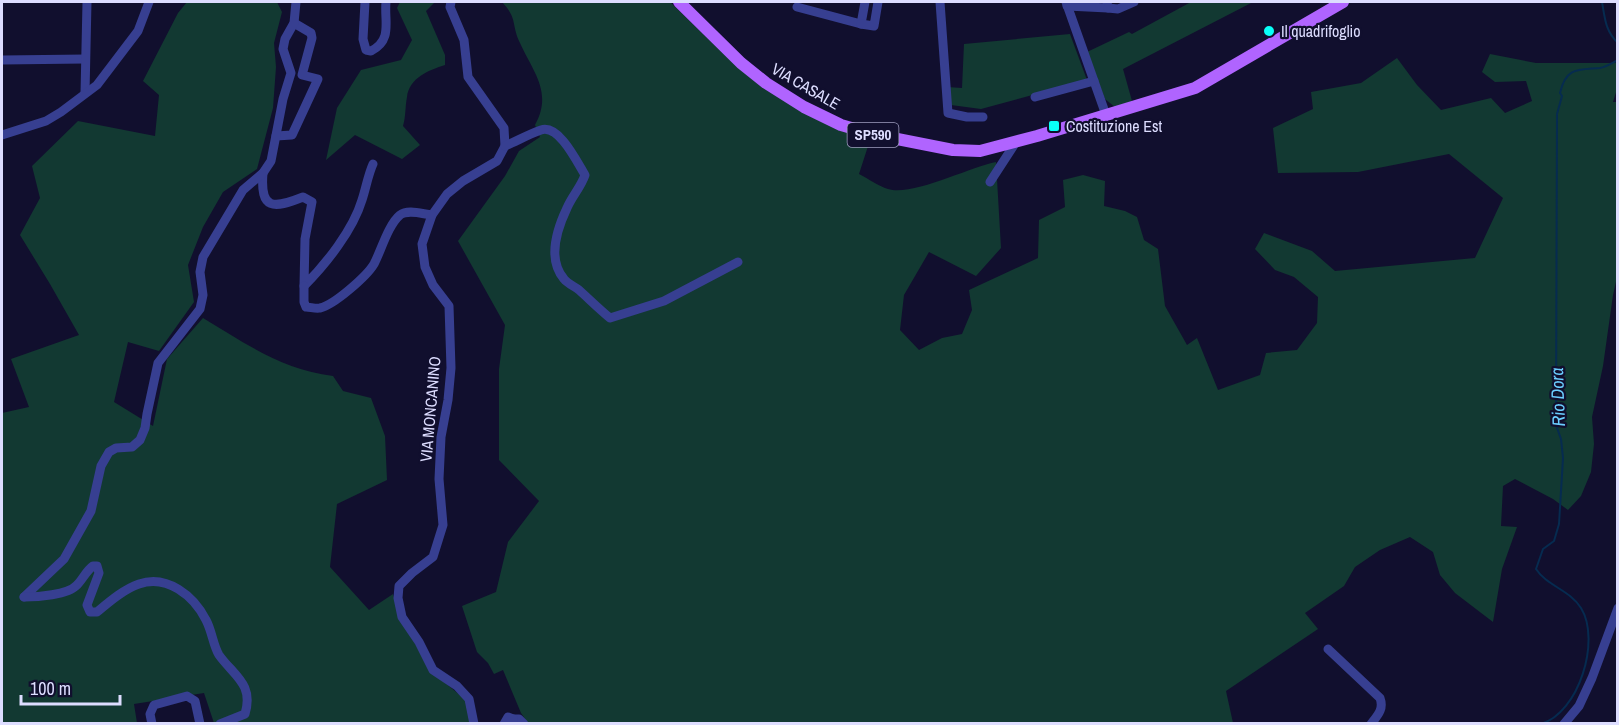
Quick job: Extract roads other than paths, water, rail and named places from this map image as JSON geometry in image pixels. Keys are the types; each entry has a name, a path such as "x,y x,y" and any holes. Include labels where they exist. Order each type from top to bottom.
{"main road":[{"name":"VIA CASALE","path":"678,2 741,63 766,83 804,107 841,125 872,134 953,150 980,151 1195,88 1343,2"}],"street":[{"path":"85,93 87,2"},
{"path":"2,135 46,121 97,85 138,30 149,2"},
{"path":"220,723 245,714 248,695 238,676 219,654 201,611 176,588 156,581 138,584 97,612 90,612 87,605 99,573 97,566 93,566 78,584 68,591 24,597 64,559 91,510 102,466 109,452 116,448 132,447 140,440 145,428 158,363 203,303 200,272 203,257 243,190 263,173 271,160 291,73 283,49 285,39 294,23 296,2"},
{"path":"365,2 363,45 366,50 371,51 383,42 387,31 386,2"},
{"path":"451,2 450,7 464,40 468,77 504,128 505,146 543,129 550,129 557,134 585,175 568,206 556,235 555,258 558,272 566,282 610,318 664,301 738,262"},
{"path":"861,24 865,2"},
{"path":"797,7 874,26 878,2"},
{"path":"940,2 948,113 967,117 983,117"},
{"path":"1106,115 1067,4 1108,5 1118,9 1132,4"},
{"path":"276,136 292,135 318,79 302,75 312,38 310,33 294,23"},
{"path":"2,60 85,59"},
{"path":"1035,97 1094,81"},
{"path":"990,182 1016,142"},
{"name":"VIA MONCANINO","path":"474,723 469,699 457,686 433,670 419,642 402,617 398,598 399,586 433,557 443,525 439,479 441,437 451,368 449,306 433,285 425,267 422,244 432,215 447,194 497,161 505,146"},
{"path":"304,286 321,269 354,217 373,164"},
{"path":"263,173 263,197 273,205 282,205 303,197 312,202 305,239 303,302 306,307 320,309 334,301 363,277 373,266 400,215 406,212 432,215"},
{"path":"1564,723 1579,706 1592,678 1617,608"},
{"path":"1328,649 1380,698 1382,704 1380,713 1371,723"},
{"path":"152,723 150,714 154,705 187,696 195,701 200,723"},
{"path":"510,722 519,719 524,723"}],"waterway":[{"name":"Rio Dora","path":"1602,2 1608,29 1618,43"},
{"name":"Rio Dora","path":"1541,724 1554,717 1566,706 1576,691 1583,674 1589,638 1587,622 1581,608 1536,569 1543,549 1554,541 1559,524 1563,458 1561,439 1556,425 1557,114 1562,96 1560,93 1569,74 1579,70 1602,67 1618,60"}],"place":[{"name":"Il quadrifoglio","path":"1269,31"},
{"name":"Costituzione Est","path":"1054,126"}]}
